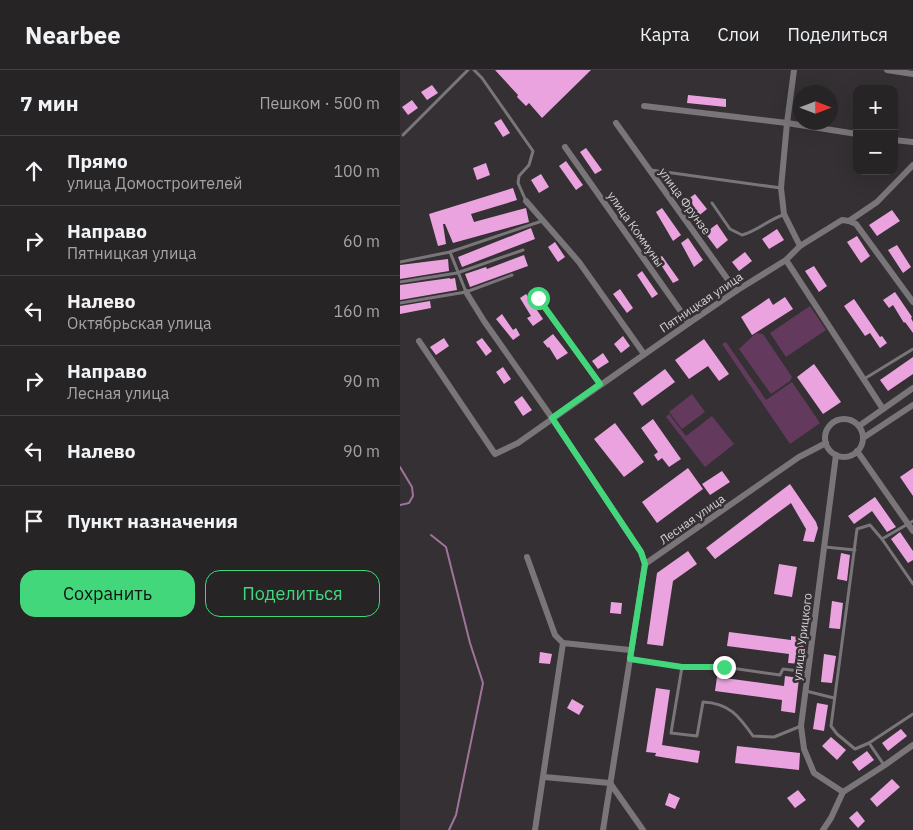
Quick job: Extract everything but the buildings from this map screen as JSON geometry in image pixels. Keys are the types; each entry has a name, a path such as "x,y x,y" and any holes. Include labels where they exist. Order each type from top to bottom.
{"street":[{"path":"794,70 781,188 784,214 800,246"},
{"path":"887,70 913,74"},
{"path":"644,106 787,123 853,133"},
{"name":"улица Фрунзе","path":"616,123 736,291"},
{"path":"898,140 913,142"},
{"name":"улица Коммуны","path":"565,147 689,323"},
{"name":"Пятницкая улица","path":"419,341 495,454 518,442 736,291 786,260 800,246 842,220 849,220 877,202 913,165"},
{"path":"526,201 579,262 644,354"},
{"path":"849,220 856,224 913,302"},
{"path":"786,260 882,409"},
{"path":"466,292 641,552 645,564 603,830"},
{"path":"538,298 600,384"},
{"path":"859,426 913,388"},
{"path":"863,438 913,405"},
{"path":"849,419 859,426 863,438 862,444 857,451 848,456 836,455 831,452 826,443 825,435 827,429 836,420 849,419"},
{"name":"Лесная улица","path":"645,564 799,457 826,443"},
{"path":"857,451 910,523 913,531"},
{"name":"улица Урицкого","path":"836,455 801,726 804,749 814,772 842,792"},
{"path":"527,557 555,635 563,643 630,650"},
{"path":"535,830 563,643"},
{"path":"822,830 831,818 842,792 913,745"},
{"path":"544,777 610,783 643,830"}],"lane":[{"path":"404,135 468,70"},
{"path":"474,70 482,78 533,151 529,165 519,176 518,183 526,201"},
{"path":"648,170 781,188"},
{"path":"712,203 730,229 742,235 750,233 770,219 784,214"},
{"path":"400,262 450,252 542,221"},
{"path":"400,282 457,273 523,250"},
{"path":"450,252 466,292"},
{"path":"400,304 466,292 512,275"},
{"path":"863,380 913,349"},
{"path":"882,539 910,523"},
{"path":"913,584 870,525 857,529 831,726 854,749 869,743 913,714"},
{"path":"825,547 855,550"},
{"path":"630,659 682,667 724,667 780,675 783,669 808,672"},
{"path":"682,667 671,733 697,736 703,702 717,702 738,715 753,736 774,737 801,726"},
{"path":"806,691 834,698"},
{"path":"869,743 885,765"}],"shaded area":[{"path":"810,306 826,330 786,357 770,333"},
{"path":"756,333 763,334 792,377 790,381 771,394 739,349"},
{"path":"726,342 766,400 792,382 820,423 790,444 722,344"},
{"path":"692,394 705,412 682,429 669,412"},
{"path":"669,414 686,436 712,416 734,444 705,467 666,417"}],"waterway":[{"path":"400,467 412,487 413,496 409,503 400,505"},
{"path":"431,535 446,547 470,643 483,683 456,815 449,830"}],"route":[{"path":"538,298 600,384 552,418 641,552 645,564 630,659 682,667 724,667"}]}
